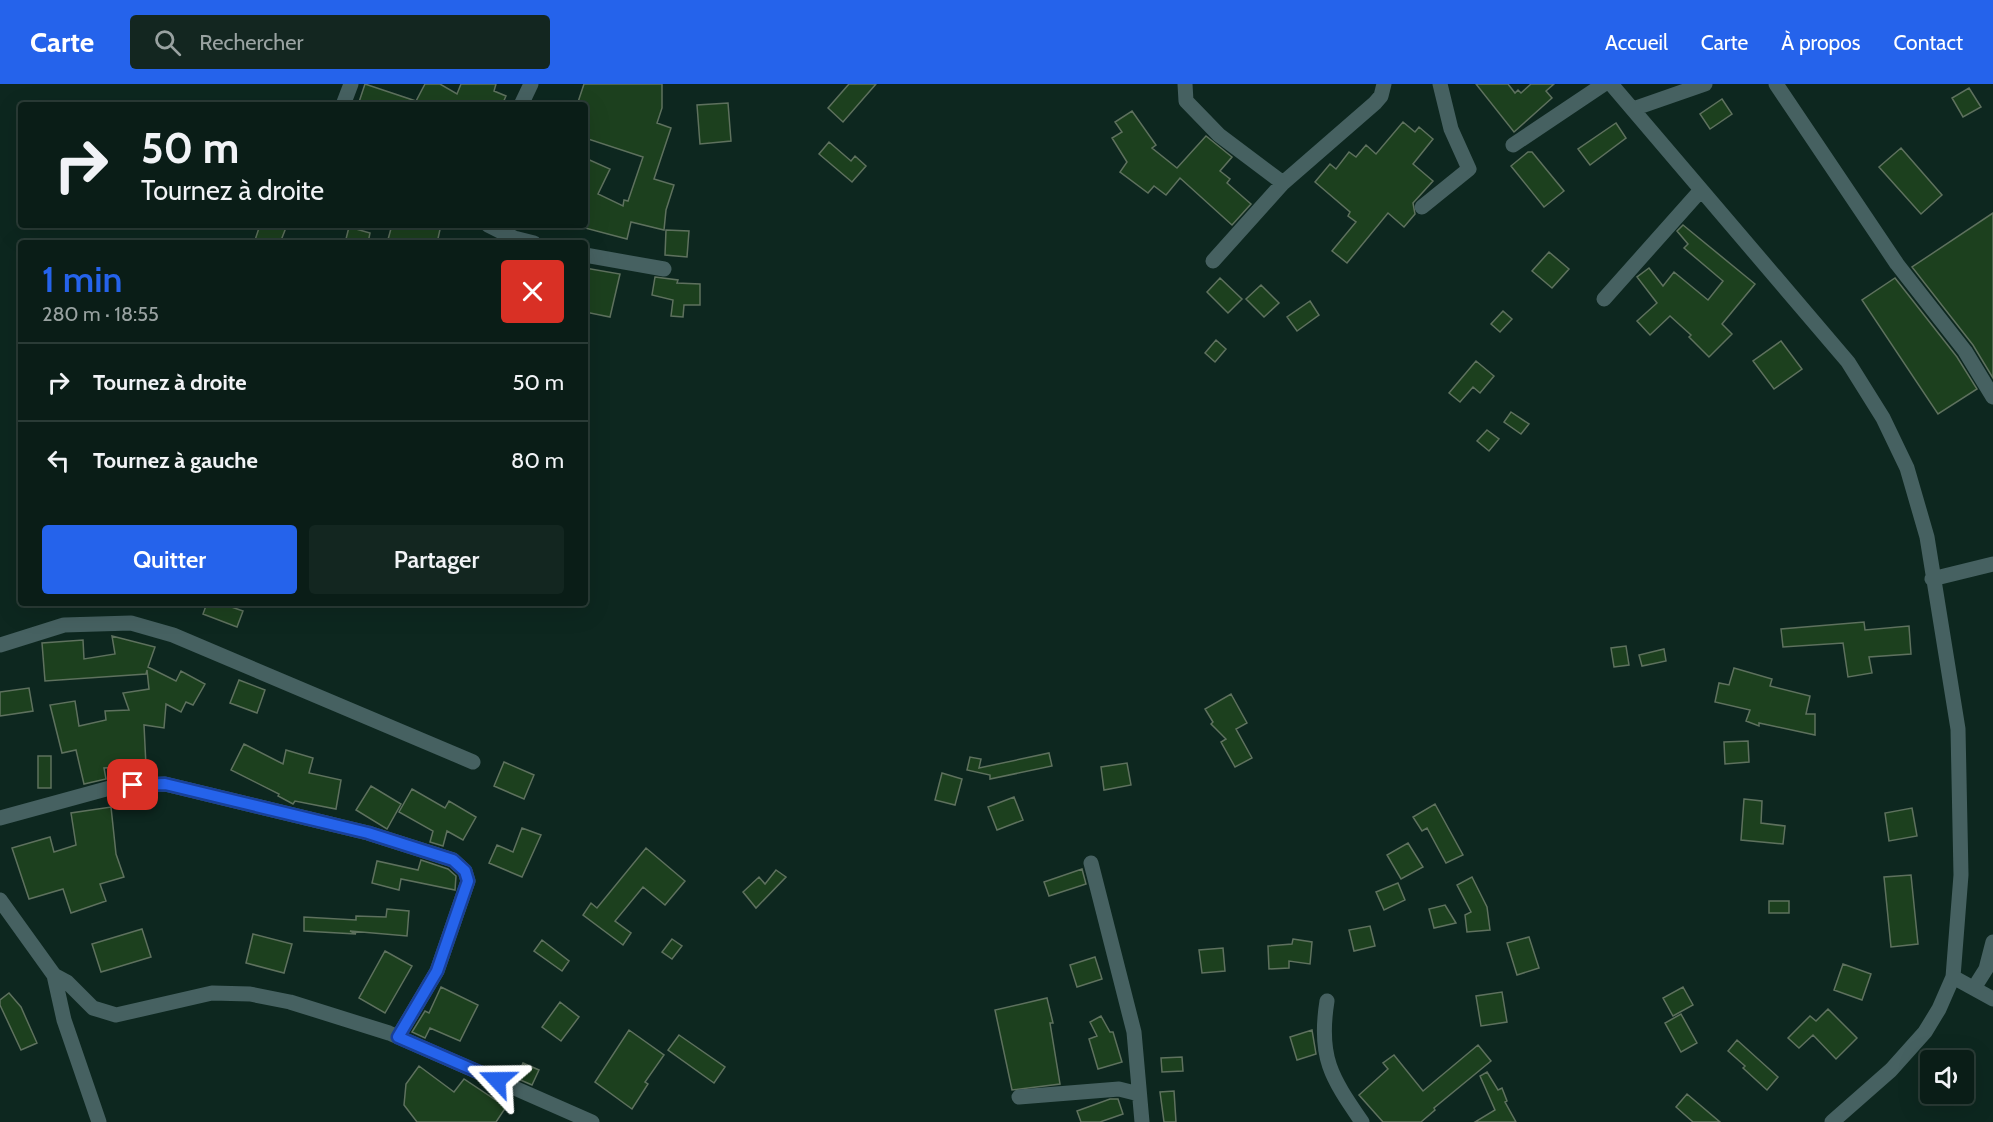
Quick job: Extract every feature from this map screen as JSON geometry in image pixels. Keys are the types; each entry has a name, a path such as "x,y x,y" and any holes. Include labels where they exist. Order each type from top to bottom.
{"street":[{"path":"344,102 351,84"},
{"path":"522,102 531,84"},
{"path":"1185,84 1186,101 1219,135 1282,183"},
{"path":"1213,261 1282,183 1375,103 1381,96 1384,84"},
{"path":"1422,207 1469,169 1451,129 1440,84"},
{"path":"1513,145 1604,84"},
{"path":"1611,84 1848,362 1883,418 1907,468 1917,496 1927,537 1958,729 1960,875 1953,977 1939,1010 1925,1032 1891,1070 1832,1122"},
{"path":"1633,109 1705,84"},
{"path":"1776,84 1897,264 1965,351 1993,397"},
{"path":"1604,299 1701,190"},
{"path":"494,228 522,240"},
{"path":"588,256 664,269"},
{"path":"1932,579 1993,564"},
{"path":"0,645 63,625 131,622 173,635 473,762"},
{"path":"0,818 117,786 165,784 368,833 453,860 465,871 468,881 437,971 398,1037"},
{"path":"1091,863 1134,1032 1142,1122"},
{"path":"0,900 4,916 54,975 67,982 93,1008 103,1013 116,1015 212,993 250,994 290,1002 398,1037 592,1122"},
{"path":"1974,988 1986,969 1993,942"},
{"path":"54,975 64,1020 99,1122"},
{"path":"1953,977 1993,999"},
{"path":"1327,1001 1323,1027 1324,1051 1339,1088 1362,1122"},
{"path":"1019,1097 1119,1089 1139,1094"}],"building":[{"path":"365,84 416,101 425,84 440,84 457,94 461,84 496,84 494,91 506,96 503,102 359,102"},
{"path":"584,84 662,84 662,108 657,123 671,128 654,179 674,185 666,210 664,230 631,222 627,239 585,228 588,228 588,159 610,169 598,194 623,206 624,200 628,201 643,157 588,139 588,102 578,102"},
{"path":"849,84 876,84 843,122 828,108"},
{"path":"1476,84 1508,84 1515,93 1518,90 1521,93 1531,84 1554,84 1546,91 1552,98 1514,132"},
{"path":"1969,88 1981,107 1963,117 1952,98"},
{"path":"1722,99 1732,114 1710,129 1700,114"},
{"path":"728,103 731,141 700,144 697,105"},
{"path":"1132,111 1156,145 1152,148 1177,168 1206,136 1232,157 1220,171 1230,179 1227,183 1251,204 1232,225 1180,178 1166,195 1154,186 1148,193 1120,172 1127,162 1112,138 1122,132 1115,122"},
{"path":"1403,122 1415,132 1419,127 1433,139 1413,164 1433,181 1413,203 1415,214 1404,227 1388,213 1347,263 1332,251 1356,222 1348,216 1350,212 1315,182 1330,164 1336,169 1349,152 1356,157 1366,145 1376,154"},
{"path":"1616,123 1626,138 1590,165 1578,149"},
{"path":"829,142 851,161 855,156 866,166 852,182 819,154"},
{"path":"1901,148 1942,195 1921,214 1879,167"},
{"path":"1528,152 1532,152 1564,191 1544,207 1511,166"},
{"path":"1993,213 1993,378 1973,345 1912,267"},
{"path":"1683,225 1755,284 1722,324 1732,334 1709,357 1689,337 1691,335 1670,316 1650,335 1637,321 1657,303 1637,277 1649,268 1663,286 1674,272 1708,300 1723,281 1684,248 1688,244 1677,231"},
{"path":"259,228 286,228 281,240 255,240"},
{"path":"349,228 370,233 369,240 346,240"},
{"path":"391,228 440,228 438,240 388,240"},
{"path":"666,230 689,231 687,257 665,255"},
{"path":"1549,252 1569,269 1552,288 1532,271"},
{"path":"588,269 620,274 610,317 588,313"},
{"path":"655,277 678,280 677,283 700,284 700,305 684,305 683,317 671,316 673,300 652,295"},
{"path":"1220,278 1242,299 1228,313 1207,292"},
{"path":"1895,278 1957,357 1977,389 1938,414 1862,300"},
{"path":"1261,285 1279,303 1264,317 1246,299"},
{"path":"1310,301 1319,315 1297,331 1287,317"},
{"path":"1503,311 1512,319 1500,332 1491,324"},
{"path":"1216,340 1226,349 1215,362 1205,353"},
{"path":"1781,341 1802,369 1774,389 1753,361"},
{"path":"1476,361 1494,376 1480,393 1473,387 1460,402 1449,393"},
{"path":"1511,412 1529,424 1521,434 1504,422"},
{"path":"1487,430 1499,439 1489,451 1477,441"},
{"path":"206,606 229,606 243,611 237,627 203,614"},
{"path":"1864,622 1865,630 1909,626 1911,654 1869,657 1872,673 1848,677 1843,643 1783,647 1781,629"},
{"path":"112,636 155,647 148,667 176,681 181,671 205,684 193,705 186,702 181,712 166,704 164,728 144,725 146,766 104,768 106,779 84,784 76,750 62,753 50,705 75,701 79,726 106,720 105,711 129,710 123,693 149,689 147,670 146,674 45,681 42,643 83,640 84,659 115,654"},
{"path":"1626,646 1629,665 1614,667 1611,648"},
{"path":"1664,649 1666,661 1642,666 1639,655"},
{"path":"1734,668 1772,679 1770,686 1810,696 1806,714 1815,714 1815,735 1759,723 1759,726 1746,721 1750,710 1715,702 1719,683 1729,685"},
{"path":"239,680 265,690 257,713 230,703"},
{"path":"29,688 33,711 0,716 0,692"},
{"path":"1231,694 1247,723 1236,729 1252,758 1235,767 1221,742 1226,739 1211,724 1213,722 1205,709"},
{"path":"1748,741 1749,762 1725,764 1724,742"},
{"path":"244,744 283,764 286,750 313,758 309,773 341,780 336,809 295,801 293,804 278,796 279,794 231,770"},
{"path":"1049,753 1052,766 990,779 990,775 967,770 970,757 981,759 979,768"},
{"path":"38,756 51,756 51,788 38,788"},
{"path":"504,762 534,775 524,799 494,786"},
{"path":"1127,763 1131,785 1104,790 1101,767"},
{"path":"942,773 962,779 955,805 935,800"},
{"path":"371,786 401,804 387,829 356,810"},
{"path":"412,789 445,808 449,801 476,817 463,840 447,831 443,846 430,842 433,831 399,812"},
{"path":"1014,797 1023,820 997,830 988,807"},
{"path":"1744,799 1762,801 1761,823 1785,826 1783,844 1741,840"},
{"path":"1435,804 1463,855 1446,863 1427,828 1422,831 1413,817"},
{"path":"111,807 116,854 124,877 100,884 106,901 71,913 63,889 29,899 12,848 50,837 54,852 76,845 71,813"},
{"path":"1912,808 1917,836 1889,841 1885,813"},
{"path":"522,828 541,835 522,877 489,863 497,845 513,852"},
{"path":"1408,843 1423,867 1401,879 1387,855"},
{"path":"646,848 685,881 665,905 643,887 615,921 631,933 623,945 583,915 591,903 597,908"},
{"path":"421,860 448,869 456,876 455,890 401,879 399,890 372,883 377,861 418,870"},
{"path":"1082,869 1086,884 1049,896 1044,882"},
{"path":"776,870 786,877 756,908 743,892 759,877 765,884"},
{"path":"1911,875 1918,944 1891,947 1884,877"},
{"path":"1472,877 1487,907 1490,930 1467,932 1465,915 1471,912 1457,885"},
{"path":"1398,883 1405,900 1384,910 1376,892"},
{"path":"1769,901 1789,901 1789,913 1769,913"},
{"path":"1445,905 1456,923 1434,928 1429,909"},
{"path":"387,909 409,911 407,936 350,931 356,934 304,931 304,917 356,920 356,916 386,917"},
{"path":"1370,926 1375,946 1354,951 1349,930"},
{"path":"142,929 151,957 101,972 92,944"},
{"path":"253,934 292,944 284,973 246,963"},
{"path":"1529,937 1539,968 1517,975 1507,943"},
{"path":"672,939 682,946 672,959 662,952"},
{"path":"1293,939 1312,942 1310,964 1289,961 1289,968 1269,969 1268,946 1292,944"},
{"path":"542,940 569,961 562,971 534,951"},
{"path":"1223,948 1225,971 1202,973 1199,950"},
{"path":"385,951 412,966 385,1013 359,998"},
{"path":"1095,957 1102,979 1077,987 1070,965"},
{"path":"1843,964 1871,974 1862,1000 1834,990"},
{"path":"441,987 478,1005 460,1041 430,1028 425,1038 412,1032 425,1011 429,1013"},
{"path":"1683,987 1693,1005 1673,1016 1663,998"},
{"path":"1502,992 1507,1022 1481,1026 1476,996"},
{"path":"9,993 21,1007 37,1043 21,1050 0,1005 0,1000"},
{"path":"1047,998 1053,1023 1050,1023 1060,1084 1012,1090 995,1010"},
{"path":"560,1002 579,1017 561,1041 542,1027"},
{"path":"1828,1009 1857,1038 1836,1059 1813,1035 1799,1048 1788,1038 1810,1016 1816,1021"},
{"path":"1681,1014 1697,1043 1681,1052 1665,1023"},
{"path":"1101,1016 1110,1032 1113,1032 1122,1062 1098,1069 1089,1039 1097,1036 1090,1022"},
{"path":"629,1030 664,1055 645,1082 648,1084 632,1109 595,1082"},
{"path":"1312,1030 1316,1054 1297,1060 1290,1037"},
{"path":"679,1035 725,1067 714,1083 668,1050"},
{"path":"1737,1040 1778,1077 1767,1090 1728,1051"},
{"path":"1478,1045 1491,1061 1434,1108 1435,1110 1421,1122 1383,1122 1359,1095 1388,1069 1383,1063 1394,1055 1423,1091"},
{"path":"1182,1057 1183,1071 1162,1072 1161,1058"},
{"path":"523,1063 539,1070 532,1085 516,1078"},
{"path":"419,1066 454,1092 464,1079 506,1107 496,1122 417,1122 404,1105 406,1084"},
{"path":"1487,1072 1498,1090 1502,1088 1507,1101 1505,1102 1516,1122 1475,1122 1495,1110 1480,1076"},
{"path":"1174,1091 1176,1122 1164,1122 1160,1092"},
{"path":"1687,1094 1720,1122 1693,1122 1676,1107"},
{"path":"1110,1099 1118,1099 1123,1114 1100,1122 1081,1122 1077,1111"}],"route":[{"path":"133,785 165,784 368,833 453,860 460,865 468,881 437,971 398,1037 497,1080"}]}
